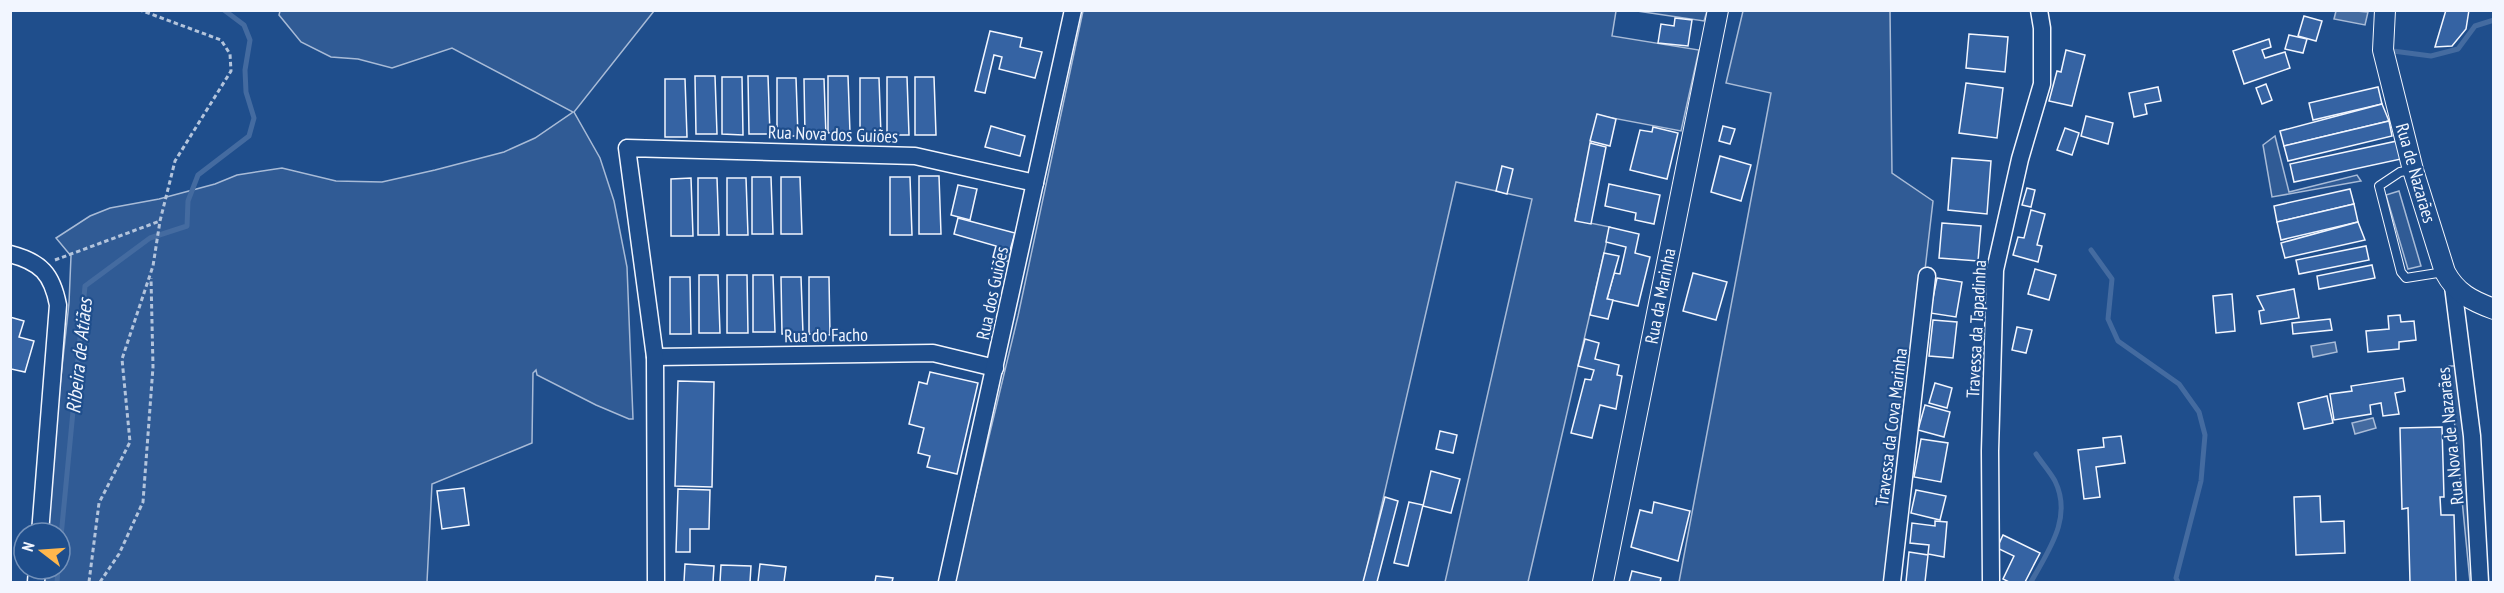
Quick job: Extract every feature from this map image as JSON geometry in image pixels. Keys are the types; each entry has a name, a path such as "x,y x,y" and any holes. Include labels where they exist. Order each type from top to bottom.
{"street":[{"name":"Rua dos Guiões","path":"947,582 1073,10"},
{"name":"Rua da Marinha","path":"1603,582 1718,10"},
{"name":"Travessa da Tapadinha","path":"1991,582 1990,451 1995,270 2020,159 2042,84 2042,28 2039,10"},
{"name":"Rua de Nazarães","path":"2385,10 2383,50 2413,170 2449,279"},
{"name":"Rua Nova dos Guiões","path":"655,357 627,148 915,156 1035,183"},
{"path":"10,254 39,266 54,283 58,305 41,521"},
{"name":"Travessa da Cova Marinha","path":"1892,582 1927,276"},
{"path":"2449,279 2472,301 2493,309"},
{"name":"Rua Nova de Nazarães","path":"2449,279 2472,436 2480,582"},
{"name":"Rua do Facho","path":"655,357 933,353 995,368"},
{"path":"655,357 656,582"}],"lane":[{"path":"2413,170 2400,172 2379,186 2401,272 2406,278 2449,279"}],"path":[{"path":"89,582 99,503 130,442 122,359 151,274 160,221 176,161 231,71 230,54 221,40 140,10"},
{"path":"39,266 160,221"},
{"path":"100,582 119,554 143,502 153,367 151,274"}],"shaded area":[{"path":"280,11 654,11 574,112 600,158 614,201 627,267 633,419 596,405 537,375 536,370 533,373 532,443 432,484 427,582 39,582 72,581 72,521 45,521 69,303 71,256 56,238 90,216 110,208 159,199 215,184 237,175 282,168 336,181 382,182 435,170 504,152 535,138 573,112 452,48 392,68 358,59 331,57 301,42 279,15"},
{"path":"1083,11 1616,11 1612,36 1699,50 1681,131 1597,115 1575,220 1610,227 1528,582 1445,582 1532,199 1456,182 1364,582 954,582 1018,316"},
{"path":"1637,11 1707,11 1704,21"},
{"path":"1743,11 1890,11 1892,173 1933,201 1893,544 1885,582 1679,582 1771,93 1726,83"},
{"path":"2336,11 2368,12 2365,25 2334,19"},
{"path":"2275,136 2289,192 2357,175 2361,181 2272,197 2263,145"},
{"path":"2399,191 2421,266 2408,269 2386,195"},
{"path":"2335,342 2337,352 2313,357 2311,346"},
{"path":"2449,366 2457,366 2478,582 2470,582"},
{"path":"2373,418 2376,428 2355,434 2352,423"}],"building":[{"path":"2446,10 2469,10 2466,29 2452,46 2435,47"},
{"path":"2304,16 2322,21 2316,41 2298,36"},
{"path":"1675,18 1692,20 1688,46 1658,43 1661,24 1674,26"},
{"path":"990,31 1022,38 1020,47 1042,52 1035,78 999,69 1002,57 994,55 985,93 975,91"},
{"path":"1969,34 2008,37 2005,72 1966,68"},
{"path":"2289,35 2307,39 2303,53 2285,49"},
{"path":"2269,39 2271,47 2262,50 2265,58 2285,52 2290,68 2244,84 2233,51"},
{"path":"2066,50 2085,55 2072,106 2049,101 2057,71 2061,72"},
{"path":"695,76 715,76 717,134 696,134"},
{"path":"748,76 768,76 770,134 749,134"},
{"path":"828,76 848,76 850,133 828,133"},
{"path":"722,77 742,77 743,135 722,134"},
{"path":"887,77 907,77 909,135 887,135"},
{"path":"915,77 934,77 936,135 915,135"},
{"path":"777,78 796,78 798,136 777,136"},
{"path":"860,78 879,78 881,136 860,136"},
{"path":"665,79 685,79 687,137 665,137"},
{"path":"804,79 824,79 826,136 805,136"},
{"path":"1966,83 2003,88 1997,138 1959,133"},
{"path":"2266,84 2272,100 2262,104 2256,88"},
{"path":"2158,87 2161,101 2145,104 2147,114 2134,117 2129,93"},
{"path":"2378,87 2382,104 2313,120 2309,103"},
{"path":"2382,104 2389,121 2284,146 2280,131"},
{"path":"1597,114 1616,119 1610,146 1590,141"},
{"path":"2086,116 2113,123 2108,144 2081,136"},
{"path":"2389,121 2392,136 2288,161 2284,146"},
{"path":"991,126 1025,136 1020,156 985,147"},
{"path":"1723,126 1735,129 1730,144 1719,141"},
{"path":"1653,127 1678,133 1667,179 1630,170 1640,130 1652,132"},
{"path":"2065,128 2079,133 2072,155 2057,150"},
{"path":"2397,141 2401,159 2294,182 2290,164"},
{"path":"1590,143 1606,147 1591,224 1575,221"},
{"path":"1720,156 1751,165 1741,201 1711,192"},
{"path":"1952,158 1991,161 1987,214 1948,210"},
{"path":"1502,166 1513,169 1507,194 1496,191"},
{"path":"919,176 939,176 941,234 919,234"},
{"path":"752,177 771,177 773,234 752,234"},
{"path":"781,177 800,177 802,234 781,234"},
{"path":"890,177 910,177 912,235 890,235"},
{"path":"691,178 693,236 671,236 671,179"},
{"path":"698,178 717,178 719,235 698,235"},
{"path":"727,178 746,178 748,235 727,235"},
{"path":"1609,184 1660,195 1654,224 1635,220 1636,213 1605,206"},
{"path":"958,185 977,189 970,220 951,215"},
{"path":"2027,188 2035,190 2031,207 2022,205"},
{"path":"2350,189 2354,204 2277,222 2274,206"},
{"path":"2354,204 2358,222 2281,240 2277,222"},
{"path":"2031,210 2045,214 2037,245 2042,246 2038,262 2013,255 2018,237 2024,238"},
{"path":"958,218 1015,233 1007,261 993,257 996,246 954,234"},
{"path":"2358,222 2365,240 2285,258 2281,243"},
{"path":"1942,223 1981,226 1978,261 1939,258"},
{"path":"1609,227 1639,234 1635,253 1650,257 1638,306 1607,299 1614,273 1620,274 1626,247 1606,242"},
{"path":"2366,246 2369,260 2299,274 2296,260"},
{"path":"1604,253 1619,256 1607,299 1613,300 1608,319 1590,315"},
{"path":"2372,265 2375,278 2319,289 2317,276"},
{"path":"2035,269 2056,275 2049,300 2028,294"},
{"path":"1693,273 1727,282 1716,320 1683,311"},
{"path":"699,275 718,275 720,333 699,333"},
{"path":"727,275 747,275 748,333 727,333"},
{"path":"753,275 773,275 775,332 753,332"},
{"path":"670,277 690,277 691,334 670,334"},
{"path":"781,277 801,277 803,334 782,334"},
{"path":"809,277 829,277 830,335 809,334"},
{"path":"1937,278 1962,282 1956,317 1930,313"},
{"path":"2294,289 2299,318 2261,324 2259,311 2264,310 2257,296"},
{"path":"2232,294 2235,331 2216,333 2213,296"},
{"path":"2400,315 2401,322 2414,321 2416,340 2399,342 2399,349 2368,352 2366,331 2389,329 2388,316"},
{"path":"10,317 24,321 19,337 34,341 25,372 11,369"},
{"path":"2330,319 2332,330 2293,334 2292,323"},
{"path":"1933,320 1957,322 1953,358 1929,356"},
{"path":"2017,327 2032,330 2026,353 2012,350"},
{"path":"1585,339 1599,343 1595,359 1619,365 1617,375 1622,376 1616,409 1600,405 1592,438 1571,433 1585,379 1591,380 1594,370 1578,366"},
{"path":"930,372 978,383 957,474 927,467 930,456 918,453 924,428 909,424 919,382 927,384"},
{"path":"2403,378 2405,391 2395,393 2399,414 2383,416 2381,403 2370,405 2371,414 2334,420 2330,394 2352,391 2351,386"},
{"path":"678,381 714,382 712,487 675,486"},
{"path":"1935,383 1952,388 1947,408 1929,403"},
{"path":"2327,396 2333,423 2304,429 2298,403"},
{"path":"1925,405 1950,412 1944,437 1918,430"},
{"path":"2442,427 2444,497 2440,497 2441,515 2454,515 2456,582 2410,582 2408,508 2402,509 2400,428"},
{"path":"1440,431 1457,435 1453,453 1436,449"},
{"path":"2121,436 2125,463 2096,467 2100,497 2084,499 2078,450 2104,447 2103,438"},
{"path":"1921,439 1948,443 1941,482 1914,477"},
{"path":"1431,471 1460,479 1451,513 1423,506"},
{"path":"464,488 469,525 442,529 437,491"},
{"path":"678,489 710,490 709,529 690,529 690,552 676,552"},
{"path":"1916,490 1946,496 1940,520 1911,513"},
{"path":"2320,496 2321,522 2344,521 2345,553 2296,555 2294,497"},
{"path":"1385,497 1398,501 1377,582 1363,582"},
{"path":"1409,502 1423,505 1408,566 1394,563"},
{"path":"1654,502 1690,511 1678,561 1631,547 1640,510 1652,513"},
{"path":"1935,521 1947,522 1944,557 1928,554 1929,545 1910,543 1912,523 1935,526"},
{"path":"2003,535 2040,553 2025,582 2009,582 2003,579 2014,556 1997,548"},
{"path":"1909,552 1928,555 1925,582 1906,582"},
{"path":"685,564 714,566 713,582 684,582"},
{"path":"760,564 786,567 784,582 758,582"},
{"path":"721,565 751,566 750,582 720,582"},
{"path":"1632,571 1661,578 1660,582 1629,582"},
{"path":"876,576 893,578 892,582 875,582"}],"waterway":[{"name":"Ribeira de Atiães","path":"62,521 85,286 150,238 187,226 188,201 198,175 249,136 254,118 246,92 245,70 250,40 244,25 224,10"},
{"path":"2393,51 2431,56 2458,49 2475,26 2494,20"},
{"path":"2091,250 2112,279 2108,319 2118,341 2179,384 2199,412 2205,435 2201,481 2176,578 2178,582"},
{"path":"2031,582 2056,534 2061,508 2060,495 2055,481 2036,454"}]}
